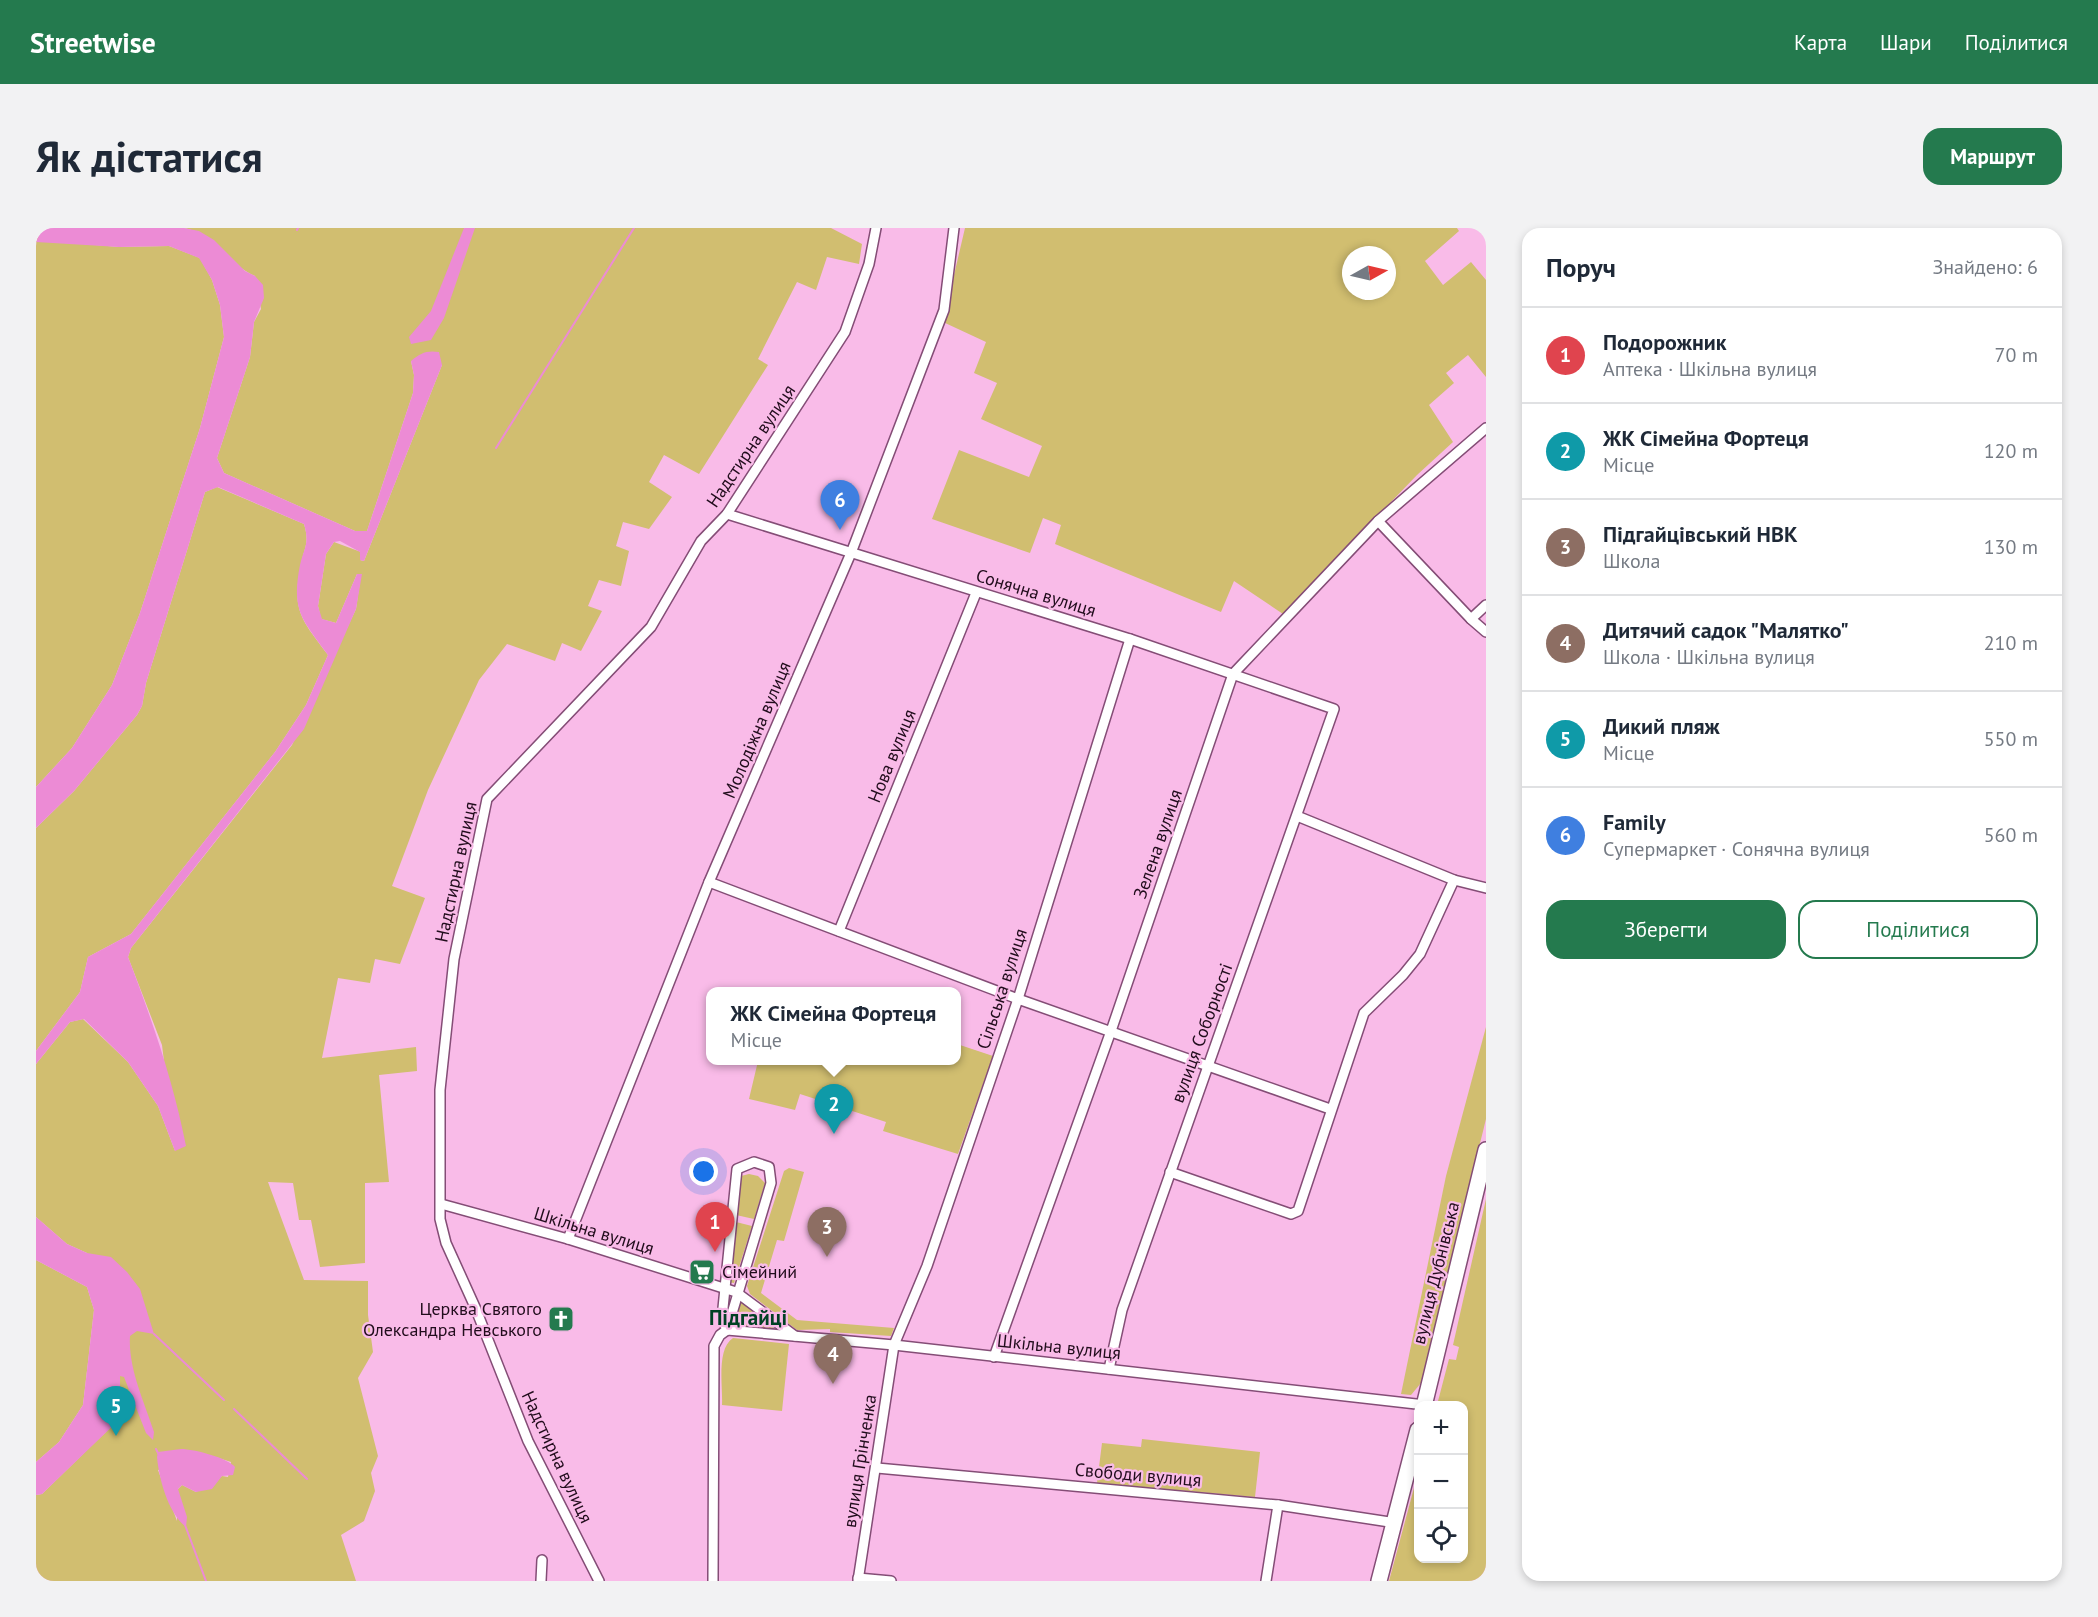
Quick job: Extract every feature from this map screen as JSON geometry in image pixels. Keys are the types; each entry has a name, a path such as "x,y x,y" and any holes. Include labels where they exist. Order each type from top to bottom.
{"highway":[{"name":"вулиця Дубнівська","path":"1426,1401 1486,1150"},
{"path":"1379,1581 1414,1450"}],"street":[{"name":"Надстирна вулиця","path":"599,1581 528,1442 475,1307 446,1243 440,1219 440,1090 452,983 487,799 651,627 701,541 727,514 845,332 869,264 876,228"},
{"name":"Молодіжна вулиця","path":"568,1239 709,882 852,553 944,310 954,228"},
{"name":"Зелена вулиця","path":"994,1357 1111,1031 1233,674 1378,521 1486,428"},
{"name":"Сонячна вулиця","path":"727,514 1130,639 1334,709"},
{"path":"1378,521 1471,620 1486,632"},
{"name":"Нова вулиця","path":"839,932 976,593"},
{"path":"1471,620 1486,604"},
{"name":"Сільська вулиця","path":"894,1346 927,1266 1018,999 1130,639"},
{"name":"вулиця Соборності","path":"1109,1369 1122,1310 1334,709"},
{"path":"1297,816 1454,880 1486,888"},
{"path":"1170,1172 1291,1214 1298,1211 1330,1109 1364,1013 1403,975 1420,954 1454,880"},
{"path":"709,882 1018,999 1330,1109"},
{"path":"713,1581 714,1346 720,1335 727,1330 736,1292 771,1183 769,1167 754,1162 737,1169 722,1318 727,1330"},
{"name":"Шкільна вулиця","path":"441,1204 568,1239 736,1292"},
{"path":"736,1292 796,1336"},
{"name":"Шкільна вулиця","path":"727,1330 1109,1369 1414,1404"},
{"name":"вулиця Грінченка","path":"858,1580 894,1346"},
{"name":"Свободи вулиця","path":"877,1468 1278,1505 1396,1522"},
{"path":"1266,1581 1278,1505"},
{"path":"541,1581 542,1560"},
{"path":"858,1580 891,1581"}],"shaded area":[{"path":"36,228 184,228 199,231 214,240 245,271 255,276 263,285 264,298 254,322 250,357 217,458 224,473 355,531 367,531 413,393 414,375 411,361 424,353 439,352 442,365 364,561 360,560 360,552 340,541 334,542 326,554 318,606 322,619 336,623 357,574 362,574 356,609 304,729 131,948 128,957 161,1050 181,1122 186,1146 175,1151 158,1106 128,1062 84,1019 70,1022 36,1064 36,1051 80,992 88,957 131,934 275,752 306,705 328,655 305,623 298,604 300,565 306,541 304,524 218,487 205,492 146,683 142,706 74,791 36,828 36,787 72,748 112,685 140,613 200,428 224,337 220,305 212,280 199,258 169,246 119,247 36,242"},
{"path":"184,228 831,228 862,244 859,264 827,257 816,290 797,282 758,359 768,365 699,474 664,455 649,482 672,497 649,529 623,522 616,546 629,551 621,586 599,580 588,606 602,611 581,651 562,643 555,661 507,644 479,680 428,790 392,886 425,898 400,964 375,959 370,983 338,978 322,1058 416,1047 417,1071 379,1075 389,1182 365,1183 365,1263 320,1267 311,1220 299,1220 293,1183 268,1182 304,1280 368,1281 368,1315 373,1352 358,1378 378,1456 371,1473 375,1491 364,1521 341,1535 356,1581 36,1581 36,1495 42,1494 119,1419 87,1253 67,1244 36,1217 36,1064 70,1022 83,1019 128,1062 158,1106 175,1151 162,1045 128,957 131,948 292,745 356,609 361,574 357,574 336,623 321,619 318,606 326,554 334,542 361,552 360,560 364,561 442,365 411,361 414,375 413,393 367,531 355,531 224,473 217,458 250,357 254,322 261,309 255,276 245,271 207,237","holes":["209,1455 231,1462 228,1477 222,1476 196,1492 182,1485 178,1489 177,1521 158,1470"]},
{"path":"464,228 475,228 444,318 431,340 411,344 409,337 431,311"},
{"path":"965,228 1457,228 1459,231 1425,261 1443,285 1471,262 1486,280 1486,377 1468,355 1446,373 1454,383 1429,405 1453,442 1417,475 1283,614 1234,581 1221,612 1055,544 1061,525 1043,518 1030,553 932,519 959,450 1029,477 1042,446 981,419 997,383 974,373 986,342 943,322"},
{"path":"36,236 50,241 119,247 169,246 200,258 212,280 220,305 224,337 200,428 140,613 112,685 72,748 36,787"},
{"path":"217,487 304,524 306,541 298,581 298,604 305,623 328,655 306,705 275,752 131,934 88,957 80,992 36,1051 36,828 74,791 142,706 146,683 205,492"},
{"path":"1486,1027 1486,1119 1421,1383 1411,1395 1401,1394 1446,1176"},
{"path":"961,1045 993,1056 958,1154 883,1131 886,1122 800,1094 795,1110 749,1099 757,1065 961,1065"},
{"path":"789,1168 804,1172 784,1241 777,1240 761,1293 797,1320 894,1328 891,1336 830,1332 830,1329 797,1330 750,1294 747,1286 784,1171"},
{"path":"749,1174 758,1176 765,1183 754,1219 736,1215 741,1176"},
{"path":"1486,1199 1486,1581 1389,1581 1414,1488 1414,1563 1468,1563 1468,1401 1438,1401 1449,1359 1456,1360 1459,1347 1453,1345"},
{"path":"36,1217 67,1244 87,1253 111,1257 140,1289 154,1334 137,1331 130,1336 130,1348 137,1384 154,1432 153,1440 146,1433 124,1377 120,1376 120,1419 42,1494 36,1495 36,1462 59,1442 83,1405 94,1310 87,1287 36,1260"},
{"path":"736,1222 752,1226 734,1283 728,1282"},
{"path":"36,1260 87,1287 94,1310 83,1405 59,1442 36,1462"},
{"path":"742,1302 774,1326 773,1329 740,1326 733,1318 737,1304"},
{"path":"733,1338 789,1344 782,1411 722,1405 722,1359 728,1343"},
{"path":"1142,1439 1260,1452 1255,1497 1097,1483 1102,1443 1141,1447"},
{"path":"181,1449 225,1460 235,1467 233,1475 222,1476 212,1489 196,1492 182,1485 178,1489 187,1517 186,1527 169,1504 157,1457 158,1452"}],"waterway":[{"path":"496,448 634,228"},
{"path":"154,1334 224,1400"},
{"path":"234,1409 307,1479"},
{"path":"156,1449 159,1455"},
{"path":"185,1525 206,1581"}],"place":[{"name":"Family","path":"840,530"},
{"name":"ЖК Сімейна Фортеця","path":"834,1134"},
{"name":"Подорожник","path":"715,1252"},
{"name":"Підгайцівський НВК","path":"827,1257"},
{"name":"Сімейний","path":"702,1272"},
{"name":"Церква Святого Олександра Невського","path":"561,1319"},
{"name":"Дитячий садок \"Малятко\"","path":"833,1384"},
{"name":"Дикий пляж","path":"116,1436"}],"district":[{"name":"Підгайці","path":"748,1318"}]}
